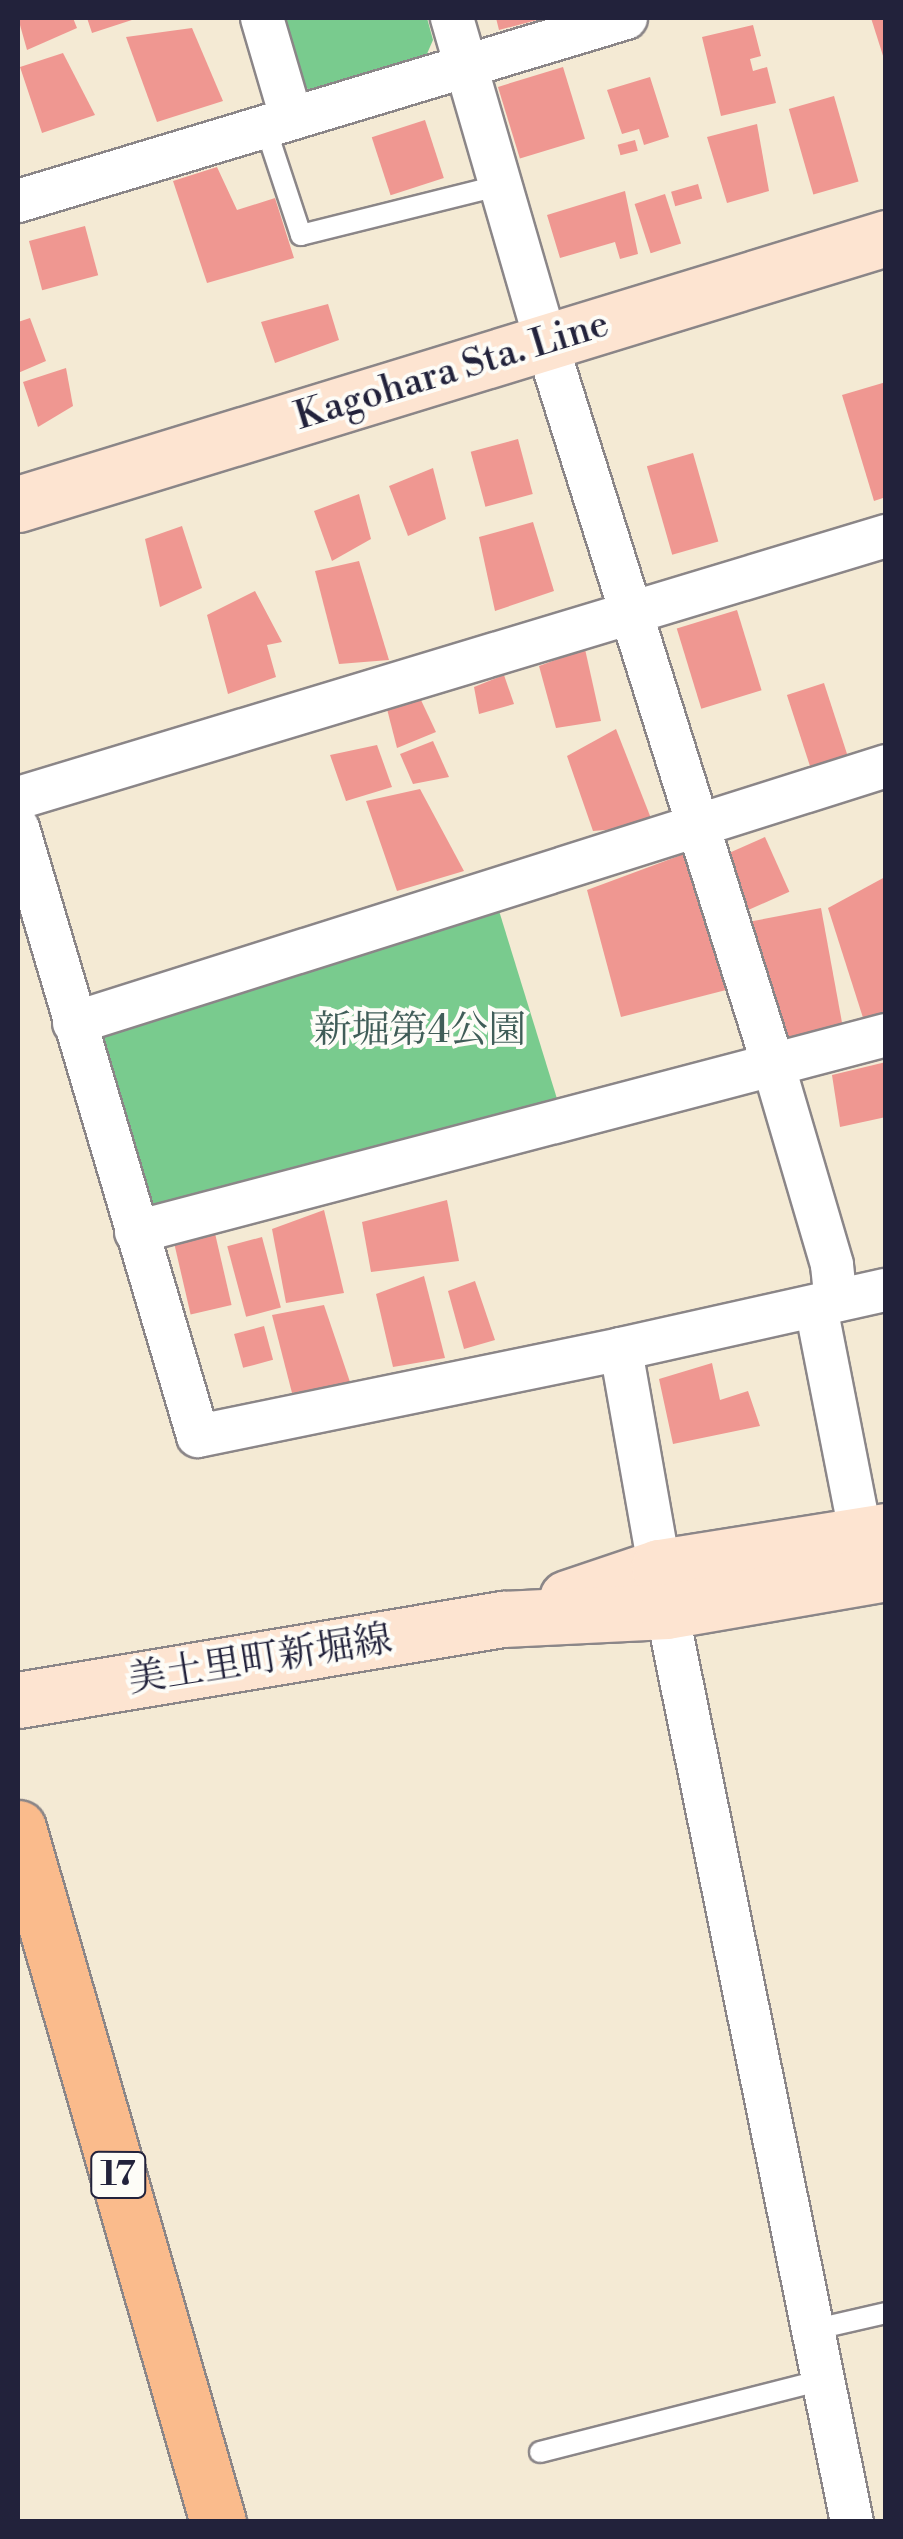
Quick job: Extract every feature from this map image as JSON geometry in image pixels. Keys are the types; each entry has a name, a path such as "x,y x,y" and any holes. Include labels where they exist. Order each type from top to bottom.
{"highway":[{"name":"17","path":"18,1828 218,2522"}],"main road":[{"name":"Kagohara Sta. Line","path":"18,504 886,238"},
{"name":"美土里町新堀線","path":"18,1700 503,1619 877,1548"}],"street":[{"path":"262,18 277,118"},
{"path":"452,18 546,342 773,1064 832,1265 826,1304 877,1548"},
{"path":"18,200 277,118 467,68 626,18"},
{"path":"18,798 886,536"},
{"path":"74,1023 886,766"},
{"path":"18,828 198,1436 886,1290"},
{"path":"136,1232 886,1035"},
{"path":"621,1348 663,1589 852,2522"}],"lane":[{"path":"277,118 302,235 501,185"},
{"path":"812,2330 886,2313"},
{"path":"540,2452 823,2380"}],"green space":[{"path":"273,18 427,18 433,40 426,56 314,92 293,81"},
{"name":"新堀第4公園","path":"496,901 558,1102 158,1206 141,1196 96,1038"}],"building":[{"path":"18,18 73,18 77,28 27,50"},
{"path":"87,18 138,18 92,33"},
{"path":"496,18 541,18 541,19 499,30"},
{"path":"871,18 886,18 886,62 885,62"},
{"path":"753,25 761,56 750,59 753,71 767,67 776,103 721,116 702,37"},
{"path":"192,28 223,101 157,122 126,37"},
{"path":"63,53 95,115 42,133 20,67"},
{"path":"563,67 585,139 520,159 498,87"},
{"path":"650,77 669,137 644,145 639,129 622,134 607,90"},
{"path":"834,96 859,182 813,195 789,109"},
{"path":"425,120 444,178 391,195 372,137"},
{"path":"757,124 769,191 727,203 707,137"},
{"path":"635,140 638,151 620,155 618,145"},
{"path":"217,167 237,210 275,198 294,258 207,283 173,181"},
{"path":"698,184 702,198 675,206 671,192"},
{"path":"625,191 638,254 620,259 615,242 560,258 547,215"},
{"path":"665,194 681,243 651,253 635,204"},
{"path":"85,226 98,275 42,290 29,241"},
{"path":"328,304 339,340 275,363 261,322"},
{"path":"30,318 46,361 18,373 18,322"},
{"path":"66,368 73,406 38,427 23,382"},
{"path":"886,382 886,497 874,501 842,395"},
{"path":"518,439 533,494 485,507 471,452"},
{"path":"693,453 718,541 672,555 647,466"},
{"path":"433,468 446,519 408,536 389,486"},
{"path":"359,494 371,539 332,561 314,511"},
{"path":"533,522 554,591 495,611 479,537"},
{"path":"182,526 202,588 160,607 145,539"},
{"path":"359,561 389,660 339,664 315,571"},
{"path":"255,591 282,642 267,645 276,677 228,694 207,615"},
{"path":"737,610 762,690 701,709 677,628"},
{"path":"585,649 601,721 556,728 539,666"},
{"path":"504,675 514,704 479,714 474,687"},
{"path":"824,683 848,758 811,770 787,695"},
{"path":"420,698 436,732 397,748 387,709"},
{"path":"616,729 654,826 593,831 567,756"},
{"path":"433,741 449,777 413,784 400,754"},
{"path":"377,745 392,787 346,801 330,755"},
{"path":"420,789 464,871 397,891 366,801"},
{"path":"765,837 789,892 741,913 717,859"},
{"path":"684,854 730,989 621,1017 587,890"},
{"path":"885,877 886,1018 865,1024 828,908"},
{"path":"821,908 843,1028 783,1044 748,922"},
{"path":"886,1062 886,1117 840,1127 832,1075"},
{"path":"447,1200 459,1261 371,1272 362,1222"},
{"path":"324,1210 344,1293 286,1303 272,1229"},
{"path":"214,1229 232,1305 191,1314 173,1238"},
{"path":"262,1237 281,1308 246,1317 227,1246"},
{"path":"424,1276 445,1358 393,1367 376,1294"},
{"path":"475,1281 495,1340 464,1349 448,1291"},
{"path":"324,1305 350,1382 292,1393 272,1315"},
{"path":"264,1326 273,1360 243,1368 234,1334"},
{"path":"712,1363 720,1400 748,1391 760,1426 673,1444 659,1379"}]}
